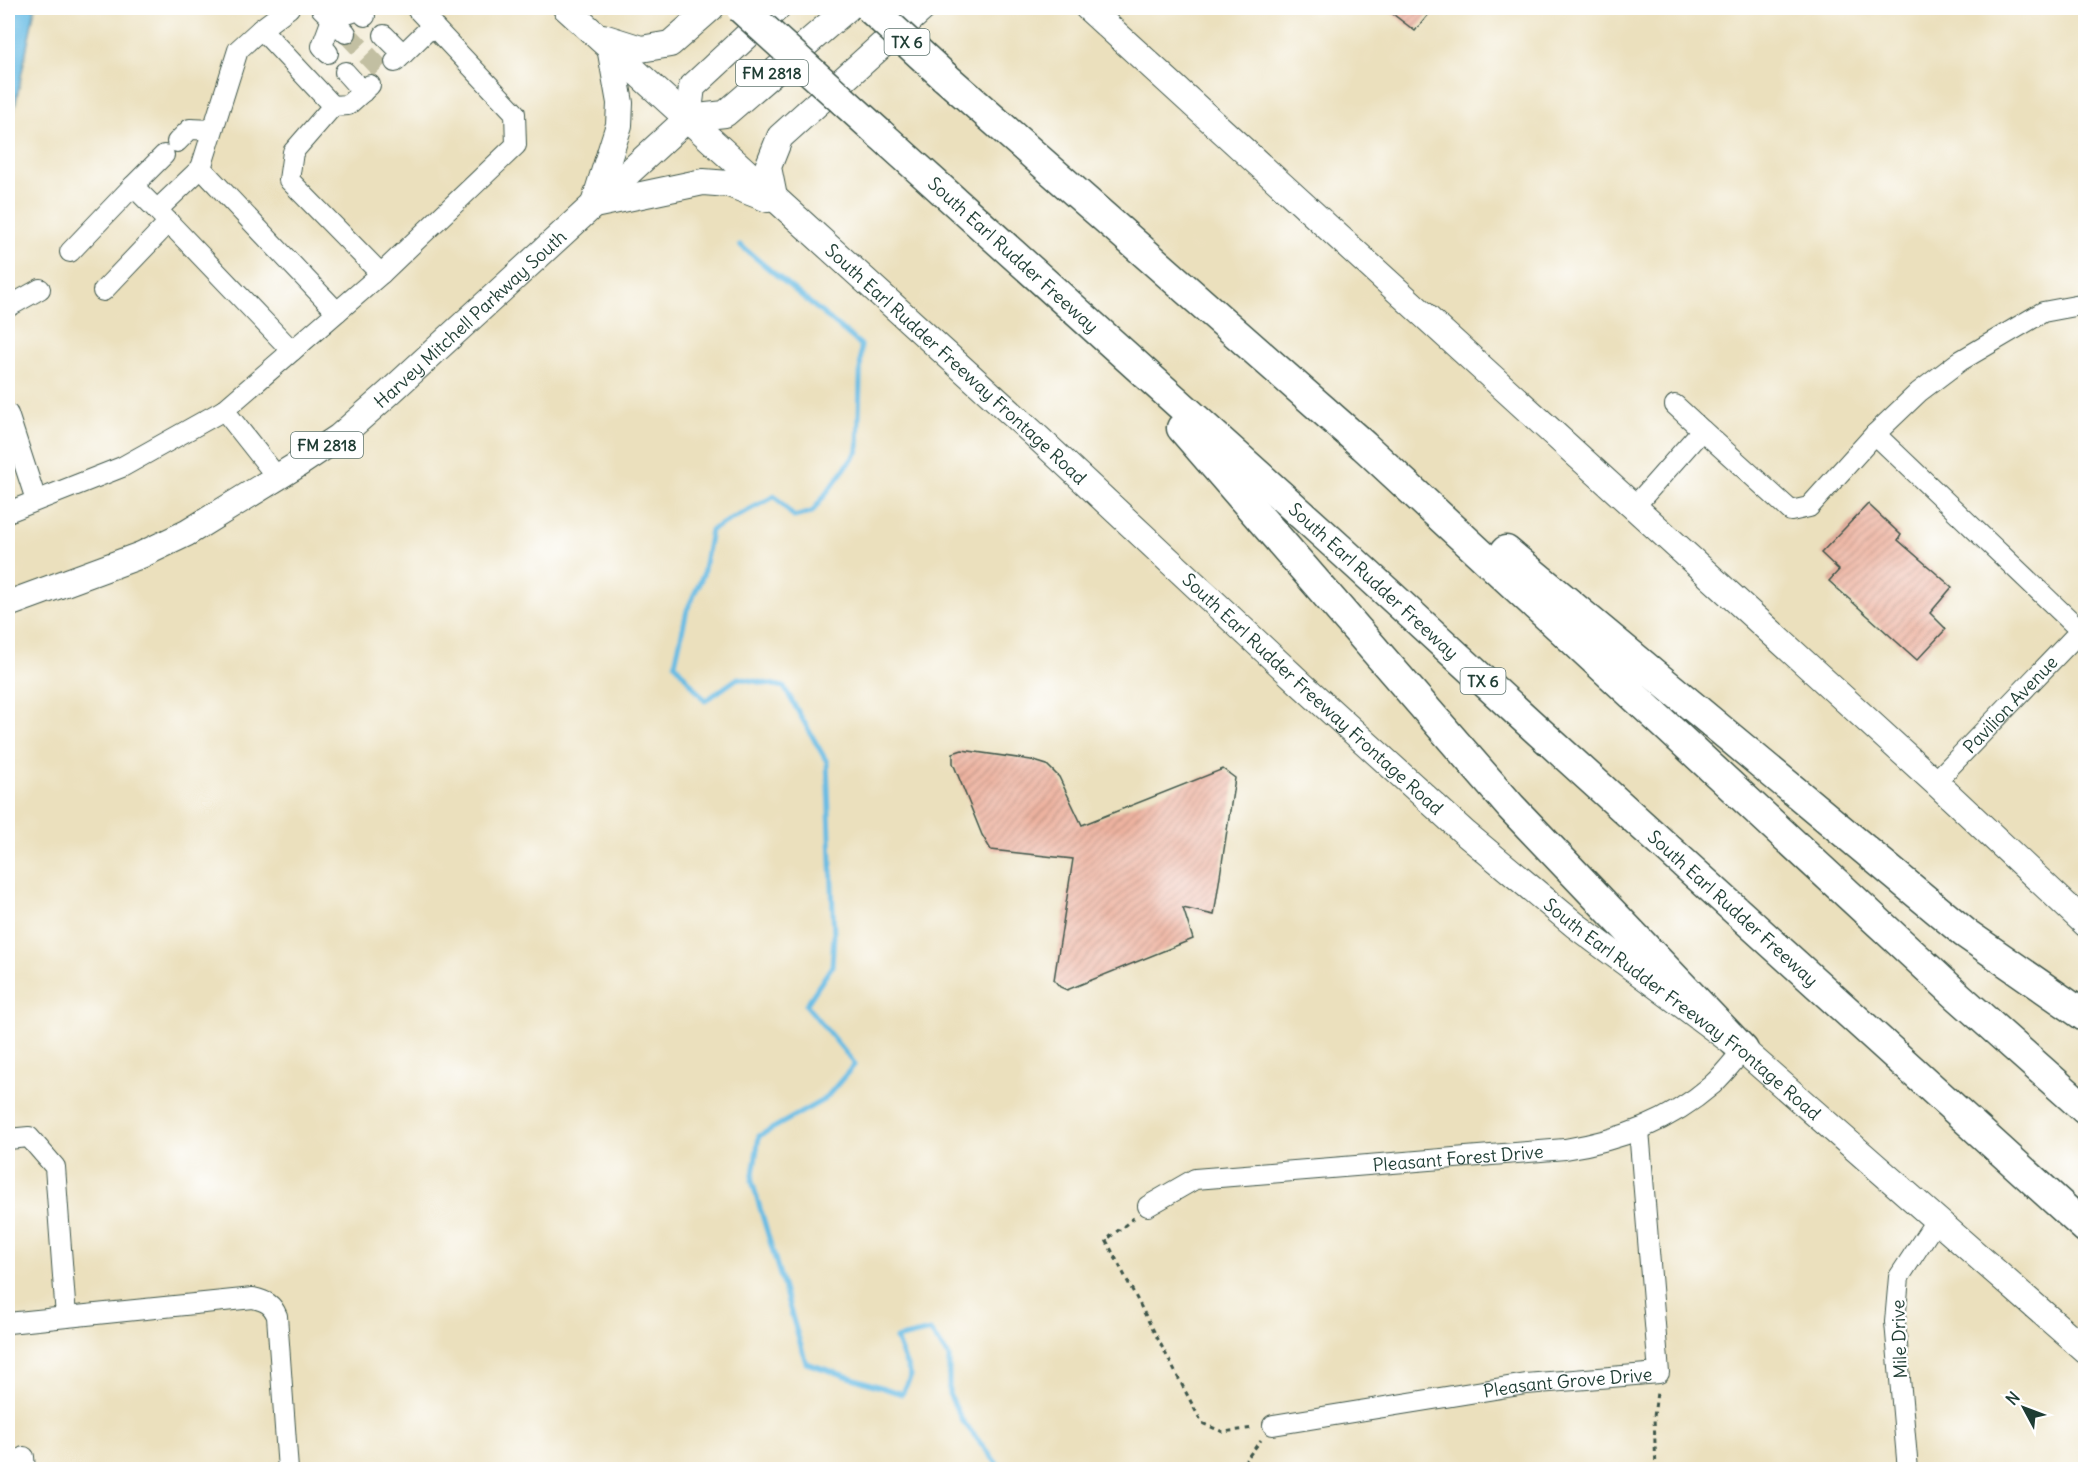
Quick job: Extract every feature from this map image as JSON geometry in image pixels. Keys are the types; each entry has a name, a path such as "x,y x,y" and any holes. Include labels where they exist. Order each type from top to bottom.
{"highway":[{"name":"South Earl Rudder Freeway","path":"741,8 2085,1228"},
{"name":"TX 6","path":"870,8 1364,446 2085,1110"},
{"path":"1095,328 1511,807 1743,1050"},
{"path":"1364,446 1429,487 1965,933 2085,1017"}],"main road":[{"name":"South Earl Rudder Freeway Frontage Road","path":"566,8 1034,433 1301,684 1466,834 1575,925 1743,1050 2085,1352"},
{"path":"711,8 670,44 641,49 604,41 620,103 619,125 594,205 702,182 729,184 778,201"},
{"name":"FM 2818","path":"777,8 692,87 688,118 725,114 848,8"},
{"path":"778,201 768,167 780,137 923,8"},
{"path":"1088,8 1935,782 2085,924"},
{"name":"Harvey Mitchell Parkway South","path":"8,604 141,555 187,533 339,437 688,118"}],"street":[{"path":"103,291 201,168 238,50 261,28 289,8"},
{"path":"8,512 122,467 224,411 381,274 516,145 515,113 416,8"},
{"path":"328,53 322,46 333,20 358,10 365,16"},
{"path":"384,35 399,58 433,25"},
{"path":"261,28 333,106"},
{"path":"345,72 367,88 348,105 333,106 293,152 289,180 381,274"},
{"path":"70,252 190,129 212,130"},
{"path":"201,168 337,312"},
{"path":"133,186 292,351"},
{"path":"8,308 40,289"},
{"path":"1675,405 1791,511 1809,507 1875,434 1919,392 1960,361 2043,312 2085,304"},
{"path":"224,411 277,477"},
{"path":"8,414 36,500"},
{"path":"1634,507 1702,430"},
{"path":"1875,434 2083,628"},
{"name":"Pavilion Avenue","path":"1935,782 2083,628"},
{"name":"Pleasant Forest Drive","path":"1148,1206 1195,1179 1565,1149 1601,1143 1639,1130 1689,1103 1714,1083 1743,1050"},
{"name":"Pleasant Grove Drive","path":"1274,1425 1526,1384 1659,1372 1639,1130"},
{"path":"8,1139 30,1137 55,1167 66,1317"},
{"name":"Mile Drive","path":"1908,1470 1895,1322 1899,1277 1937,1219"},
{"path":"8,1323 254,1298 265,1300 273,1306 277,1316 288,1470"}],"path":[{"path":"1148,1206 1106,1240 1202,1423 1223,1432 1274,1425"},
{"path":"1656,1470 1654,1417 1659,1372"},
{"path":"1238,1470 1274,1425"}],"water":[{"path":"8,8 35,8 8,141"}],"building":[{"path":"1385,8 1434,8 1415,31"},
{"path":"1868,504 1901,535 1898,540 1952,587 1930,613 1946,629 1917,660 1829,581 1839,570 1821,553"},
{"path":"962,750 1031,760 1047,765 1059,777 1082,825 1223,769 1235,778 1214,915 1183,908 1193,939 1067,990 1060,987 1054,980 1073,859 991,850 982,835 953,763 953,753"}],"waterway":[{"path":"740,245 861,345 858,451 812,512 794,517 775,496 711,530 703,575 687,610 675,664 705,701 738,678 784,687 827,762 834,935 832,966 806,1005 855,1064 825,1099 759,1136 752,1181 806,1363 902,1394 911,1376 896,1339 930,1331 949,1357 949,1394 962,1420 1002,1470"}],"tunnel":[{"path":"346,33 384,73"}]}
